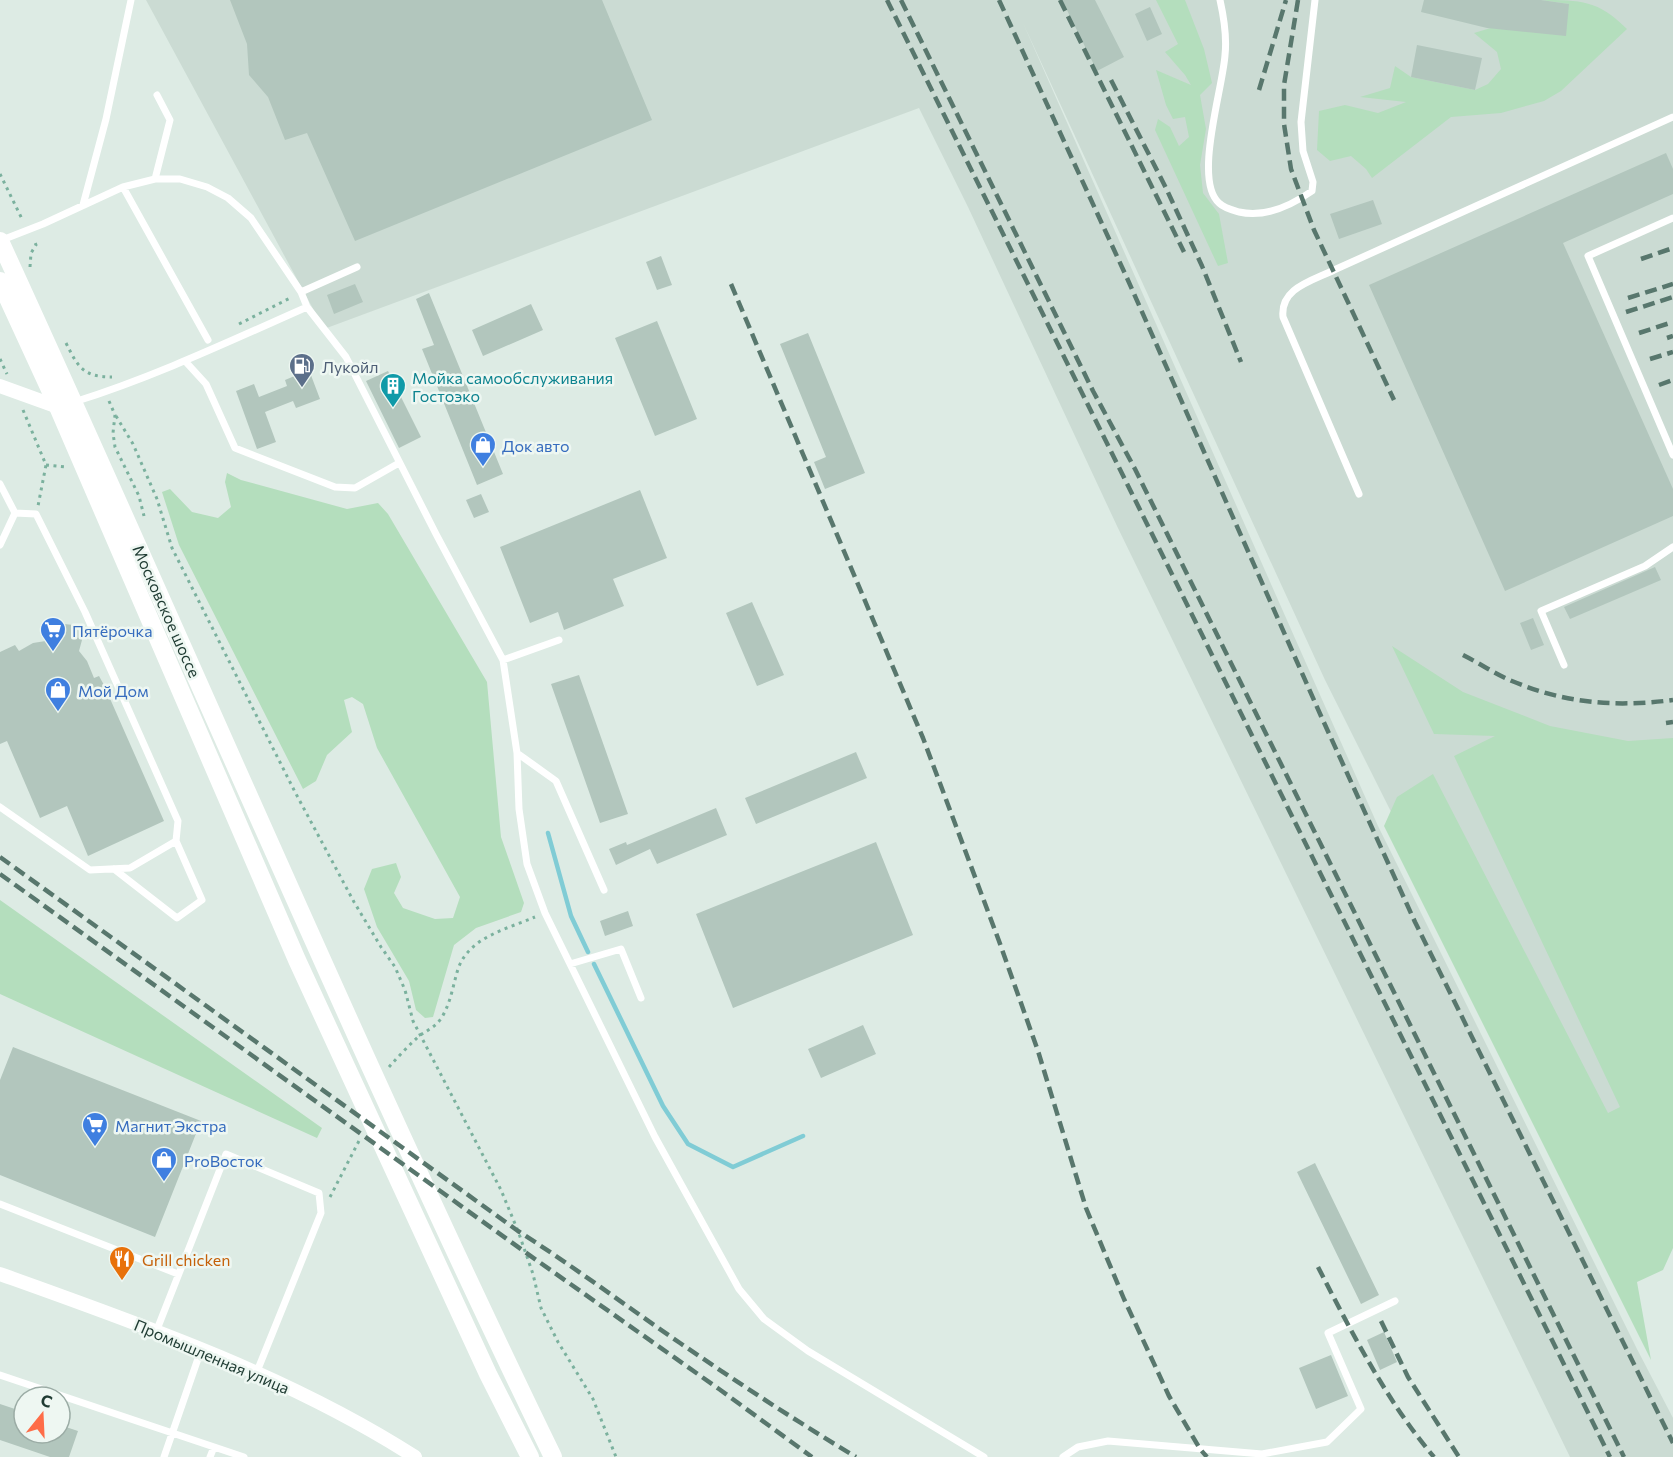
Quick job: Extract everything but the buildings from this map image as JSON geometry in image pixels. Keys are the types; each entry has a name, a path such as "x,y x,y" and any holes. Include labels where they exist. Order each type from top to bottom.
{"main road":[{"name":"Московское шоссе","path":"0,241 297,960 489,1374 530,1457"},
{"name":"Московское шоссе","path":"0,281 66,405 331,982 553,1457"}],"street":[{"path":"0,386 66,405"},
{"name":"Промышленная улица","path":"0,1274 156,1332 256,1374 379,1434 415,1457"}],"lane":[{"path":"83,205 106,119 130,0"},
{"path":"1220,0 1224,23 1225,54 1207,167 1209,186 1217,202 1229,210 1255,214 1276,210 1302,199 1312,191 1313,182 1303,151 1301,122 1316,0"},
{"path":"155,179 170,120 157,95"},
{"path":"1359,494 1282,317 1282,306 1286,297 1293,290 1334,270 1673,117"},
{"path":"0,241 123,187 155,179 180,179 207,187 228,198 251,218 301,292 307,307 346,357 399,463 504,660 517,753 519,809 527,864 545,913 655,1137 739,1289 764,1319 808,1351 984,1457"},
{"path":"123,187 208,340"},
{"path":"1673,218 1588,256 1673,455"},
{"path":"301,292 357,267"},
{"path":"66,405 185,361 307,307"},
{"path":"185,361 206,384 235,448 335,487 356,489 399,463"},
{"path":"0,484 15,513"},
{"path":"15,513 36,514 94,632 178,821 176,841 202,900 177,918 114,869"},
{"path":"0,545 15,513"},
{"path":"1564,665 1541,611 1645,566 1673,547"},
{"path":"504,660 559,640"},
{"path":"517,753 556,781 604,890"},
{"path":"0,807 90,870 130,868 176,841"},
{"path":"570,964 621,949 641,998"},
{"path":"156,1332 226,1154 319,1193 321,1214 256,1374"},
{"path":"0,1204 178,1274"},
{"path":"1063,1457 1078,1447 1108,1441 1262,1454 1327,1442 1361,1409 1328,1333 1395,1300"},
{"path":"164,1457 201,1350"},
{"path":"0,1375 244,1457"},
{"path":"210,1457 214,1447"}],"path":[{"path":"0,174 36,245 31,253 30,267 34,276"},
{"path":"239,324 301,292"},
{"path":"61,333 77,364 86,373 99,377 114,376"},
{"path":"0,359 16,391 46,465 36,514"},
{"path":"99,377 115,415 133,444 152,488 172,548 295,792 354,902 395,967 420,1036 501,1190 533,1274 542,1308 558,1342 593,1399 616,1457"},
{"path":"115,415 113,434 116,447"},
{"path":"46,465 72,468"},
{"path":"420,1036 432,1030 441,1018 447,1007 463,957 470,949 484,938 545,913"}],"shaded area":[{"path":"146,0 1673,0 1673,1145 1609,1247 1325,680 1023,23 1378,826 1673,1418 1673,1457 1570,1457 1117,526 968,207 919,108 324,329"}],"green space":[{"path":"1156,0 1185,0 1204,49 1212,83 1200,95 1206,129 1200,165 1203,193 1219,214 1228,263 1218,266 1155,130 1158,119 1170,127 1179,146 1189,137 1185,117 1173,119 1166,105 1156,70 1191,85 1165,52 1178,44"},
{"path":"1541,0 1567,0 1598,7 1617,19 1627,29 1561,91 1544,101 1501,113 1451,117 1372,178 1366,169 1351,156 1330,161 1317,150 1319,111 1345,105 1378,113 1406,102 1360,97 1390,88 1395,66 1411,77 1475,90 1488,84 1501,69 1497,52 1474,33 1569,4"},
{"path":"227,473 241,480 347,509 378,503 388,514 487,682 501,837 524,903 521,912 476,928 454,945 433,1017 425,1018 416,1010 409,981 377,927 364,889 372,869 396,863 401,877 394,893 403,908 435,919 453,918 460,897 377,748 363,704 352,697 344,700 352,732 327,755 316,781 303,789 179,545 162,492 170,489 192,512 218,518 231,507 225,482"},
{"path":"1392,646 1463,692 1550,726 1628,741 1673,738 1673,1248 1663,1270 1637,1282 1651,1360 1384,826 1397,797 1433,774 1608,1113 1620,1107 1454,756 1495,736 1434,734"},
{"path":"0,900 322,1128 317,1138 0,994"}],"waterway":[{"path":"548,833 571,916 588,952"},
{"path":"594,964 663,1106 688,1144 733,1167 803,1136"}],"railway":[{"path":"887,0 1610,1457"},
{"path":"901,0 1093,391 1135,469 1624,1457"},
{"path":"999,0 1127,278 1415,922 1673,1443"},
{"path":"1060,0 1184,252"},
{"path":"1259,90 1286,0"},
{"path":"1298,0 1284,85 1284,124 1291,169 1314,230 1394,400"},
{"path":"1111,80 1166,188 1202,266 1241,362"},
{"path":"1641,259 1673,248"},
{"path":"731,284 923,738 1038,1051 1086,1208 1124,1299 1169,1396 1207,1457"},
{"path":"1628,298 1673,284"},
{"path":"1626,312 1673,297"},
{"path":"1639,333 1673,322"},
{"path":"1667,338 1673,336"},
{"path":"1650,359 1673,352"},
{"path":"1659,385 1673,380"},
{"path":"1463,655 1510,680 1555,696 1613,703 1673,700"},
{"path":"1666,723 1673,722"},
{"path":"0,857 518,1231 723,1372 856,1457"},
{"path":"0,874 812,1457"},
{"path":"1318,1267 1385,1390 1434,1457"},
{"path":"1381,1321 1408,1377 1459,1457"}],"place":[{"name":"Лукойл","path":"302,389"},
{"name":"Мойка самообслуживания Гостоэко","path":"393,409"},
{"name":"Док авто","path":"483,468"},
{"name":"Пятёрочка","path":"53,653"},
{"name":"Мой Дом","path":"58,713"},
{"name":"Магнит Экстра","path":"95,1148"},
{"name":"ProВосток","path":"164,1183"},
{"name":"Grill chicken","path":"122,1282"}]}
